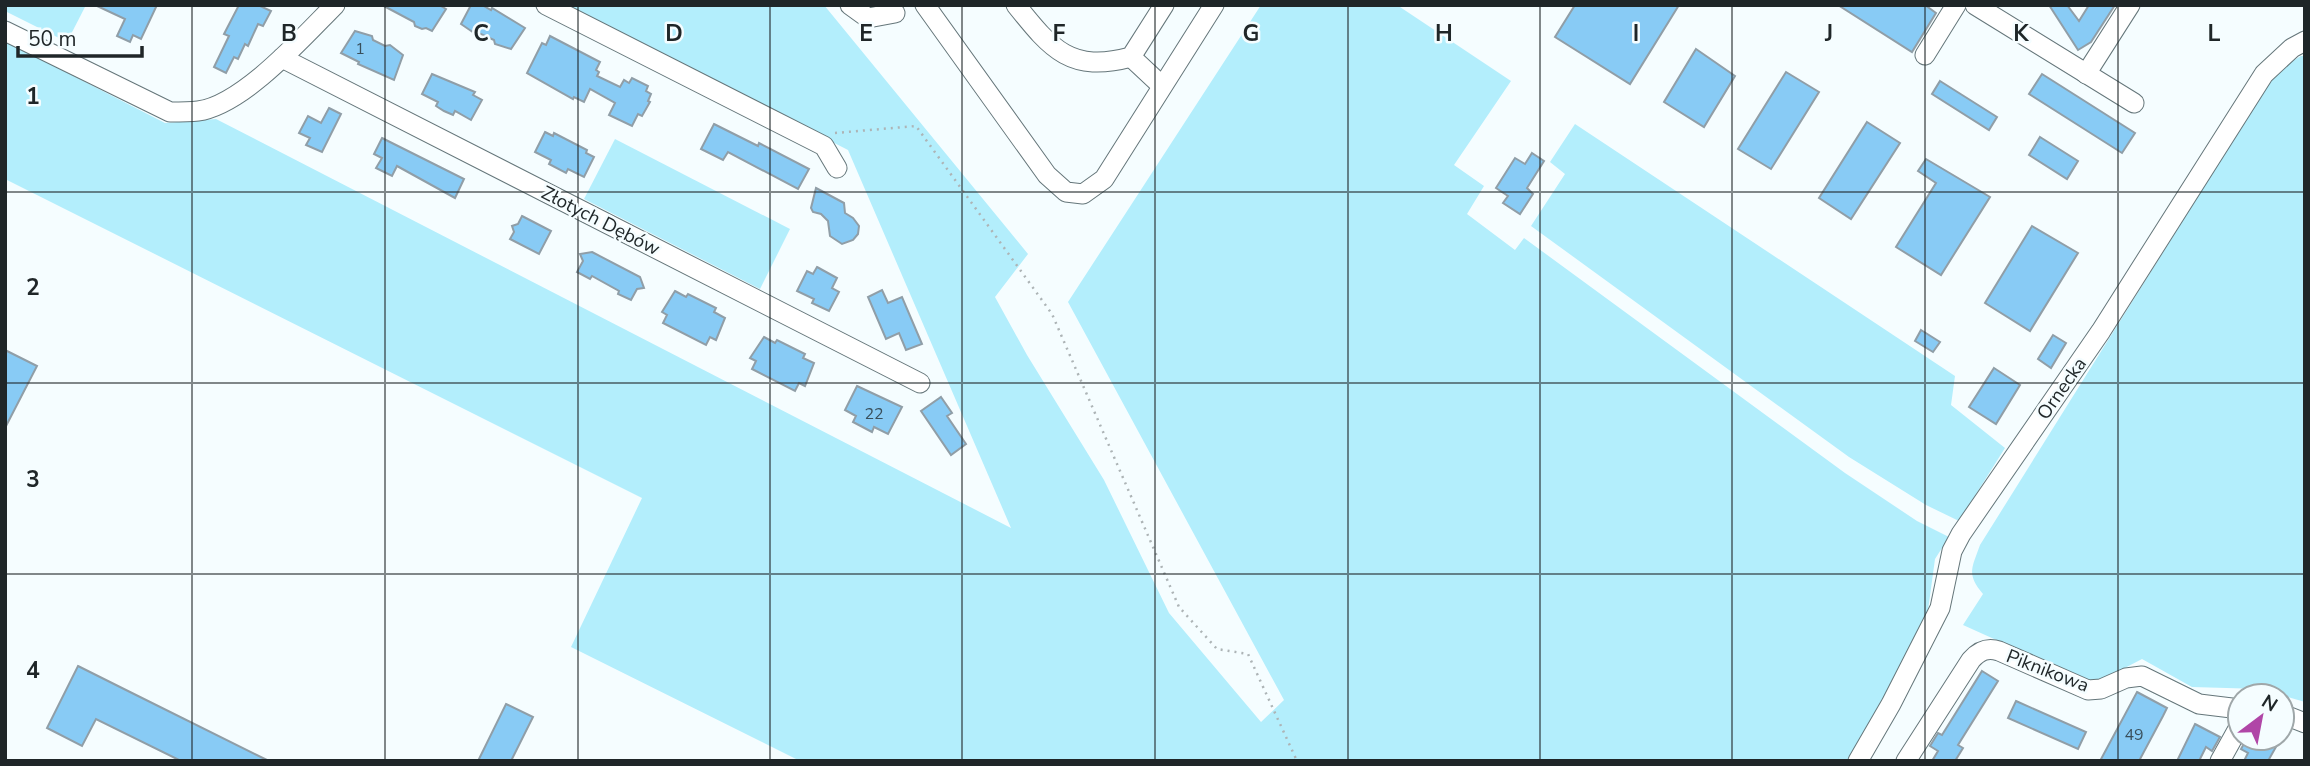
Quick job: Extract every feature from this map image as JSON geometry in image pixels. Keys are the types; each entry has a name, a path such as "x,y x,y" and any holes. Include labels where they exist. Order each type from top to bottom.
{"street":[{"path":"5,31 170,112 200,111 239,94 282,58 335,5"},
{"path":"547,5 824,146 837,168"},
{"path":"850,5 868,18 897,8"},
{"path":"925,5 1047,175 1066,192 1083,194 1104,179 1214,5"},
{"path":"1016,5 1057,51 1087,62 1107,63 1131,57 1164,5"},
{"path":"1925,55 1956,5"},
{"path":"1975,5 2134,103"},
{"path":"2086,74 2130,5"},
{"name":"Ornecka","path":"1858,761 1891,704 1940,608 1952,551 1961,534 2101,331 2264,74 2292,48 2305,41"},
{"path":"1131,57 1162,86"},
{"name":"Złotych Dębów","path":"282,58 920,383"},
{"name":"Piknikowa","path":"1906,761 1971,660 1987,649 1999,651 2088,690 2101,689 2126,678 2142,676 2199,704 2226,707"}],"path":[{"path":"803,135 915,126 1052,314 1179,607 1217,649 1248,654 1297,761"}],"shaded area":[{"path":"5,5 86,5 67,42 5,11"},
{"path":"565,5 824,5 1028,254 995,297 1027,355 1104,480 1169,613 1261,722 1284,700 1068,302 1261,5 1397,5 1511,81 1454,165 1484,186 1467,214 1515,250 1524,238 1845,473 1917,521 1949,537 1935,559 1926,625 1853,761 800,761 571,647 642,498 5,179 5,41 165,123 216,119 1011,528 848,150"},
{"path":"2305,56 2305,702 2296,699 2296,682 2226,682 2226,688 2192,687 2142,659 2098,682 2085,680 1963,625 1983,594 1972,576 1975,560 1980,545 2277,70"},
{"path":"1575,124 1955,376 1951,405 2005,448 1959,521 1926,505 1849,457 1531,226 1565,174 1550,162"},
{"path":"615,139 790,229 760,289 584,199"}],"building":[{"path":"95,5 157,5 141,39 133,35 130,42 117,36 125,19"},
{"path":"239,5 258,5 271,11 263,26 258,24 248,46 245,44 238,59 234,57 226,73 214,67 229,36 224,34"},
{"path":"382,5 439,5 446,9 432,31 415,26 414,22"},
{"path":"471,5 482,5 491,10 492,8 525,28 511,49 495,44 494,40 481,34 477,35 461,24"},
{"path":"1575,5 1679,5 1630,84 1555,37"},
{"path":"1838,5 1925,5 1936,13 1912,52"},
{"path":"2049,5 2067,5 2079,21 2089,5 2115,5 2091,42 2078,50"},
{"path":"355,31 372,36 373,40 385,46 390,45 403,55 394,80 341,53"},
{"path":"550,36 600,62 596,70 599,72 597,76 620,87 624,80 629,83 632,78 648,86 646,91 651,94 648,101 650,102 642,116 638,114 632,126 609,115 615,103 590,89 584,102 574,97 573,99 527,73 542,43 546,45"},
{"path":"1696,49 1735,76 1704,127 1664,102"},
{"path":"1786,72 1819,92 1771,169 1738,149"},
{"path":"432,74 475,92 473,95 482,100 471,120 455,111 453,115 444,111 436,106 438,102 422,94"},
{"path":"2042,74 2135,133 2122,153 2029,94"},
{"path":"1940,81 1997,117 1989,130 1932,94"},
{"path":"329,108 341,114 322,152 306,145 310,138 299,133 308,116 321,123"},
{"path":"1867,122 1900,143 1851,219 1819,198"},
{"path":"714,124 809,169 798,189 728,152 723,160 701,149"},
{"path":"545,132 553,136 554,133 587,150 586,153 594,157 584,177 568,169 566,173 549,164 551,160 535,152"},
{"path":"2040,137 2078,161 2067,179 2029,155"},
{"path":"382,138 464,179 455,198 397,166 392,176 376,168 382,158 374,154"},
{"path":"1532,153 1544,161 1527,188 1533,194 1520,214 1503,203 1508,196 1496,188 1515,158 1525,164"},
{"path":"1926,159 1990,197 1941,275 1896,247 1936,183 1918,171"},
{"path":"816,188 844,203 845,213 859,226 858,234 853,240 842,244 830,236 828,221 811,208"},
{"path":"522,216 551,231 539,254 510,239 514,232 512,226 518,224"},
{"path":"2032,226 2078,253 2030,331 1985,303"},
{"path":"592,252 640,277 644,288 637,289 631,300 592,276 590,279 577,272 583,261 580,254"},
{"path":"817,267 837,278 832,288 839,292 829,311 812,303 814,299 797,291 807,271 813,274"},
{"path":"882,290 888,303 902,297 922,344 906,350 899,333 886,339 868,297"},
{"path":"675,291 686,297 688,294 716,308 714,312 725,318 716,340 710,337 706,345 663,323 667,315 662,312"},
{"path":"1921,330 1940,342 1933,352 1915,341"},
{"path":"2053,335 2066,343 2051,368 2038,359"},
{"path":"764,337 775,343 777,340 805,354 803,358 814,363 805,386 799,383 795,391 752,369 756,361 750,358"},
{"path":"5,350 37,366 5,428"},
{"path":"1994,368 2020,385 1996,424 1969,407"},
{"path":"857,386 902,407 888,434 874,427 872,432 853,422 856,416 845,410"},
{"path":"941,397 952,413 947,416 966,444 951,455 921,411"},
{"path":"78,666 269,761 181,761 96,719 82,746 47,728"},
{"path":"1982,671 1998,681 1958,745 1963,748 1955,761 1932,761 1938,751 1930,746 1938,733 1942,735"},
{"path":"2137,692 2167,708 2139,761 2100,761"},
{"path":"2016,701 2086,732 2078,749 2008,718"},
{"path":"506,704 533,717 511,761 478,761"},
{"path":"2195,724 2220,737 2212,751 2206,747 2199,761 2177,761"},
{"path":"2273,752 2268,761 2244,761 2248,753"}]}
